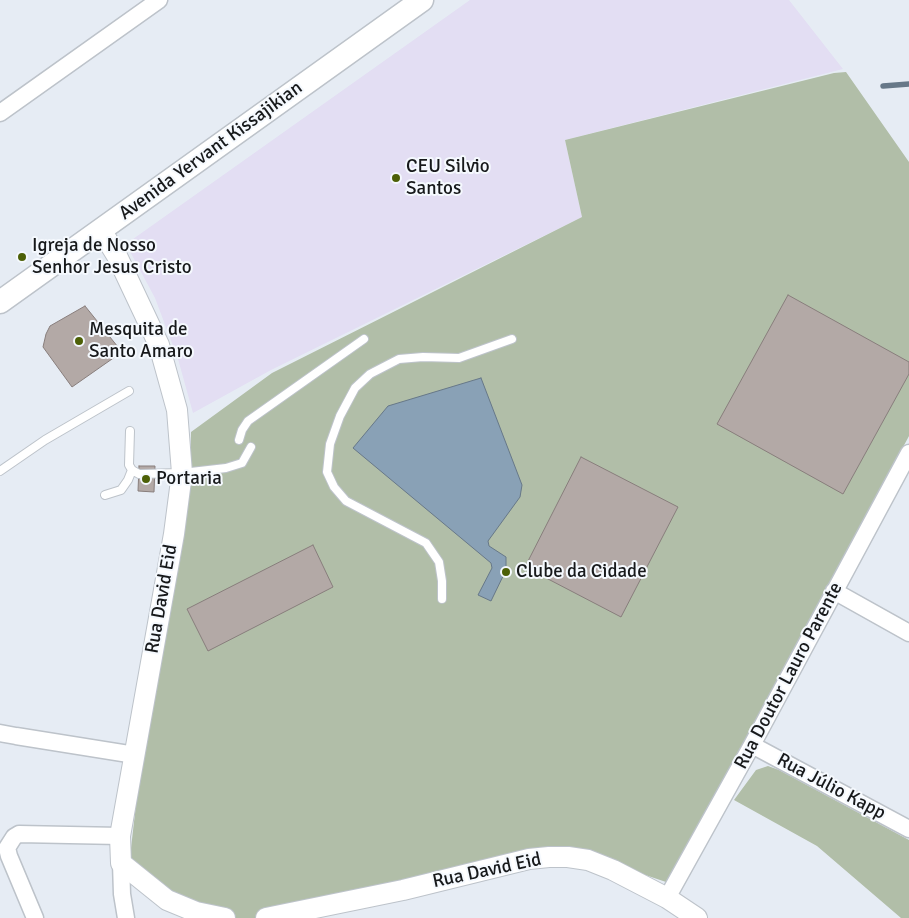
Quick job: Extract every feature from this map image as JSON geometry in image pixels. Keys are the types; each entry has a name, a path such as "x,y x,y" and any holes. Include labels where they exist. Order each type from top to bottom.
{"main road":[{"name":"Avenida Yervant Kissajikian","path":"0,302 422,0"}],"street":[{"path":"0,113 159,0"},
{"name":"Rua David Eid","path":"101,230 117,256 158,345 177,410 182,473 174,534 120,836 121,862"},
{"name":"Rua Doutor Lauro Parente","path":"667,898 752,745 909,453"},
{"path":"834,591 909,632"},
{"path":"0,732 135,756"},
{"name":"Rua Júlio Kapp","path":"752,745 909,829"},
{"path":"35,918 9,856 8,848 14,837 19,834 120,836"},
{"name":"Rua David Eid","path":"266,918 403,890 529,859 549,857 588,860 613,870 667,898 697,918"},
{"path":"121,862 122,894 126,918"},
{"path":"121,862 166,900 196,912 225,918"}],"lane":[{"path":"239,440 242,430 248,421 364,339"},
{"path":"442,599 439,562 426,543 346,502 334,487 327,472 330,444 340,416 355,388 370,374 399,358 459,358 512,340"},
{"path":"0,471 46,440 129,391"},
{"path":"130,432 129,465 132,470 139,474 182,473 226,468 242,463 251,446"},
{"path":"105,495 121,490 132,470"}],"shaded area":[{"name":"CEU Silvio Santos","path":"470,0 789,0 843,69 565,140 582,217 271,370 193,413 178,359 155,298 126,244"}],"green space":[{"name":"Clube da Cidade","path":"846,72 909,162 909,436 669,883 583,854 310,918 220,918 168,899 130,857 143,743 190,493 191,432 272,373 582,217 565,140 834,73"},
{"path":"768,766 779,770 909,840 909,918 901,918 817,846 734,800 756,770"}],"water":[{"path":"481,378 522,485 520,497 488,541 489,546 506,557 506,570 491,601 478,595 492,568 491,563 353,448 388,406"}],"building":[{"path":"788,295 909,362 909,374 843,494 717,424"},
{"name":"Mesquita de Santo Amaro","path":"85,306 122,352 72,387 43,347 50,326"},
{"path":"581,457 678,507 621,617 525,567"},
{"name":"Portaria","path":"139,466 155,466 154,492 138,491"},
{"path":"313,545 333,587 208,651 187,609"}],"waterway":[{"path":"883,86 909,84"}],"place":[{"name":"CEU Silvio Santos","path":"396,178"},
{"name":"Igreja de Nosso Senhor Jesus Cristo","path":"22,257"},
{"name":"Mesquita de Santo Amaro","path":"79,341"},
{"name":"Portaria","path":"146,479"},
{"name":"Clube da Cidade","path":"506,572"}]}
